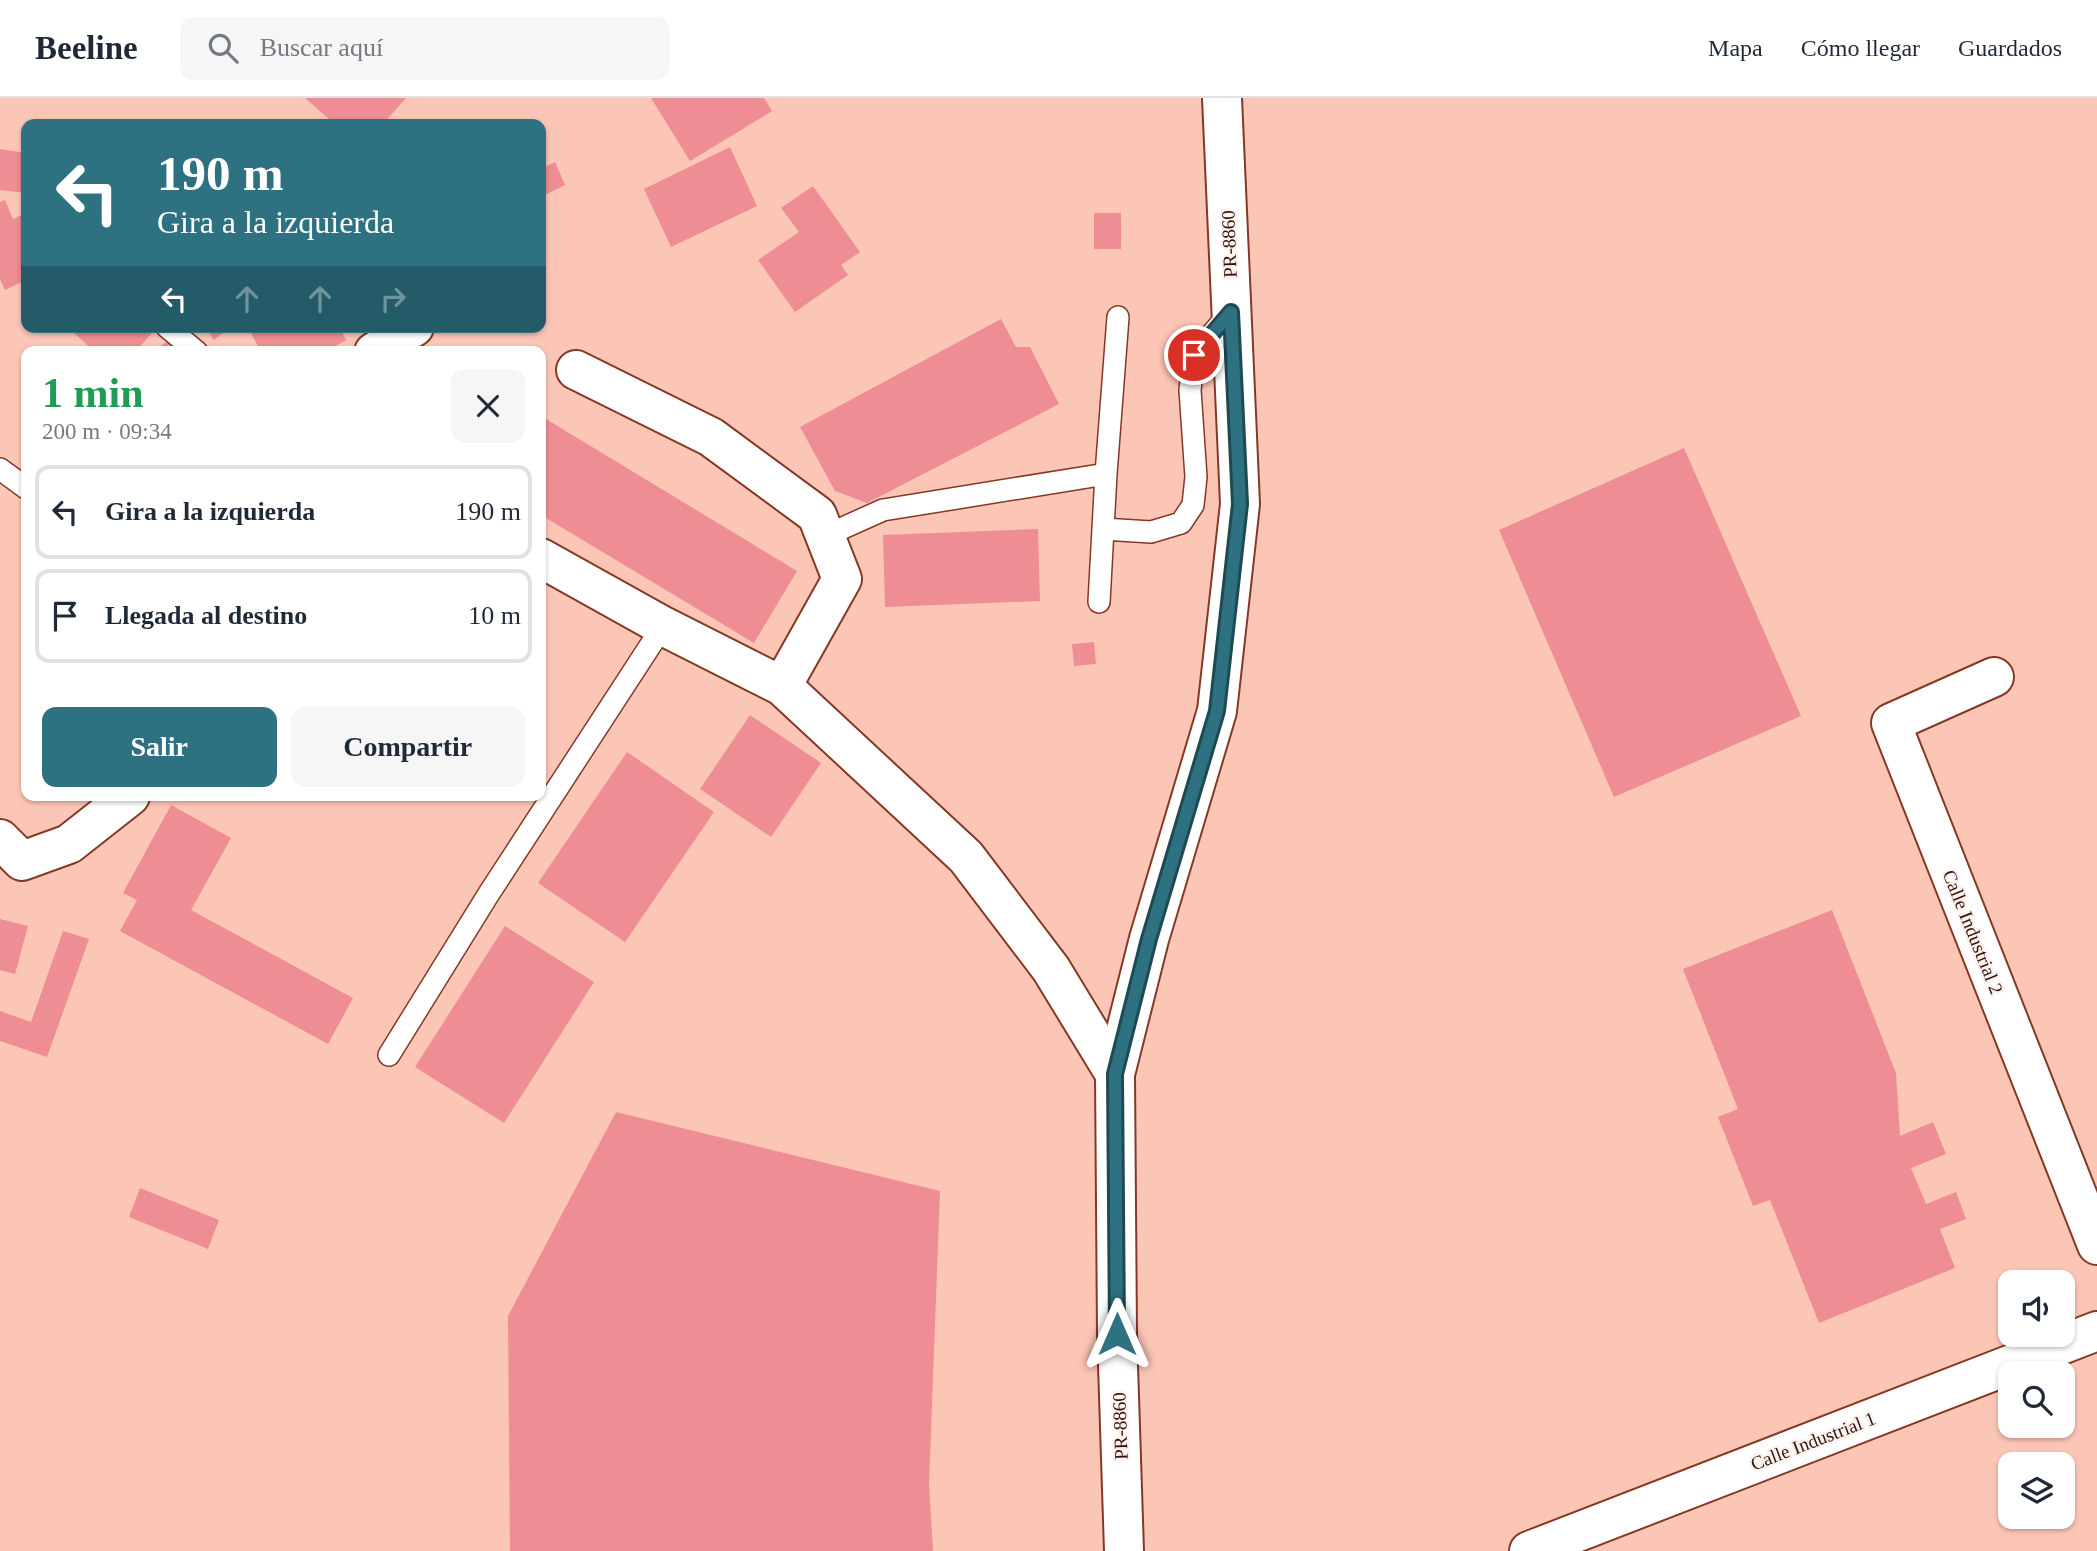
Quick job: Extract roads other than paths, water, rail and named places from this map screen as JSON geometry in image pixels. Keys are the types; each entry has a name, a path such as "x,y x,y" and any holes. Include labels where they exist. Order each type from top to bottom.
{"street":[{"name":"PR-8860","path":"1124,1551 1117,1334 1115,1074 1149,939 1217,711 1240,504 1222,98"},
{"path":"384,346 404,333"},
{"path":"576,370 711,437 817,515 842,579 782,686"},
{"path":"546,561 782,686 967,857 1051,969 1115,1074"},
{"name":"Calle Industrial 2","path":"1994,677 1891,723 2097,1245"},
{"path":"7,855 69,844 124,801"},
{"name":"Calle Industrial 1","path":"1529,1551 2097,1331"}],"lane":[{"path":"1103,529 1151,532 1181,523 1193,505 1196,477 1190,390 1194,355 1231,312"},
{"path":"1099,602 1118,317"},
{"path":"174,333 190,346"},
{"path":"0,470 21,485"},
{"path":"825,536 883,510 1106,474"},
{"path":"388,1055 663,625"}]}
